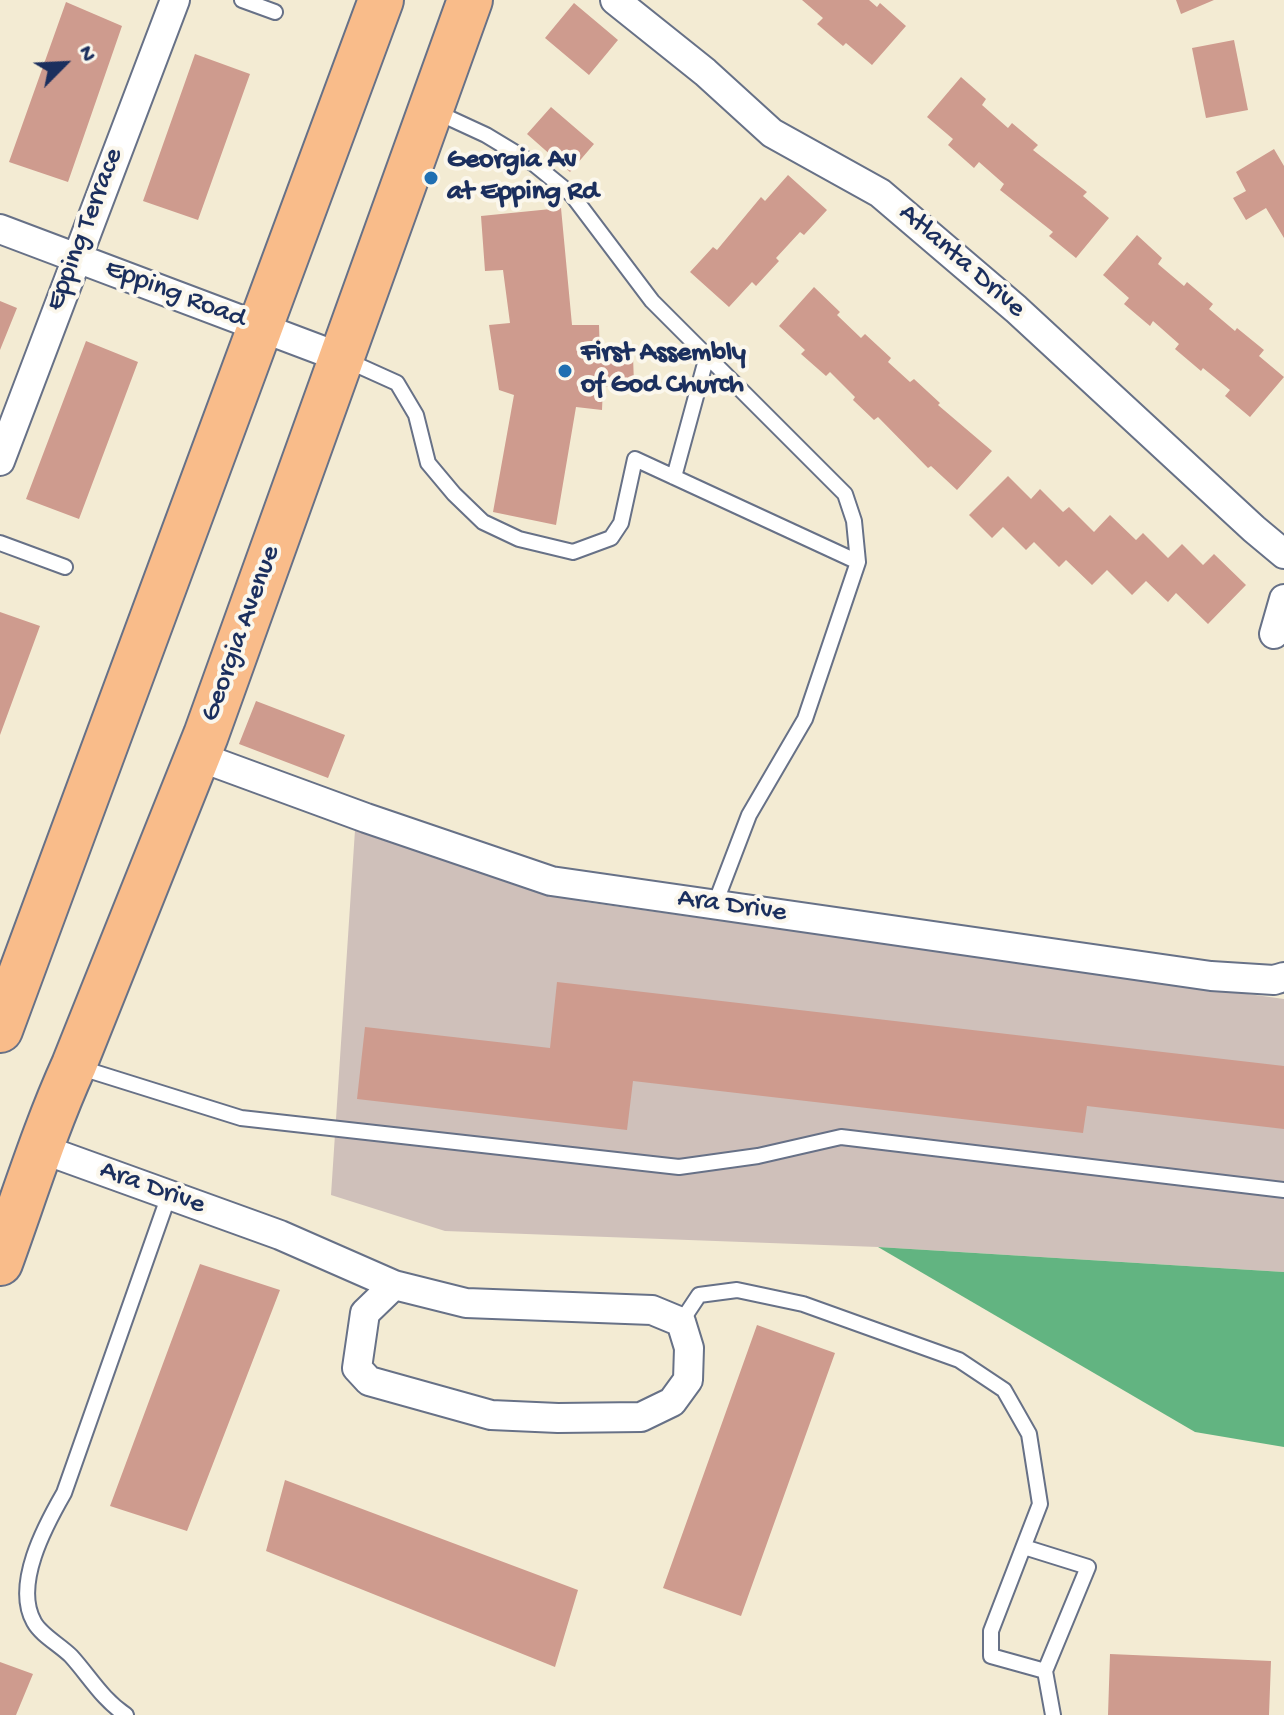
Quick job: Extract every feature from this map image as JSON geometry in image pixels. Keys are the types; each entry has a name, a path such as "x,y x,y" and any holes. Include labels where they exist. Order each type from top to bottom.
{"main road":[{"path":"0,1030 381,0"},
{"name":"Georgia Avenue","path":"0,1263 55,1107 197,756 470,0"}],"street":[{"name":"Epping Terrace","path":"0,461 175,0"},
{"name":"Atlanta Drive","path":"615,0 705,72 772,133 880,193 1016,309 1242,519 1284,554"},
{"name":"Epping Road","path":"0,229 342,358"},
{"path":"1274,634 1284,599"},
{"name":"Ara Drive","path":"197,756 551,881 1211,976 1274,980 1284,977"},
{"name":"Ara Drive","path":"42,1149 280,1235 394,1285 466,1303 652,1310 681,1322"},
{"path":"394,1285 365,1313 357,1368 369,1381 491,1415 641,1417 672,1402 688,1380 689,1348 681,1322"}],"lane":[{"path":"242,0 275,12"},
{"path":"431,109 498,142 534,164 572,195 652,301 845,494 854,521 858,562 805,719 749,815 715,904"},
{"path":"674,477 707,356"},
{"path":"342,358 397,383 416,415 428,463 483,522 519,539 573,552 611,538 621,523 635,459 858,562"},
{"path":"0,543 65,567"},
{"path":"74,1065 241,1118 679,1167 758,1156 841,1137 1284,1190"},
{"path":"126,1715 104,1709 71,1657 34,1623 26,1596 40,1536 64,1493 169,1195"},
{"path":"681,1322 699,1295 737,1290 803,1304 959,1360 1004,1390 1029,1434 1040,1504 991,1631 991,1656 1045,1671"},
{"path":"1024,1547 1088,1567 1045,1671 1053,1715"}],"shaded area":[{"path":"355,830 585,902 1284,999 1284,1272 878,1247 445,1231 331,1195"}],"green space":[{"path":"878,1247 1284,1272 1284,1447 1195,1432"}],"building":[{"path":"802,0 869,0 877,7 880,3 906,26 872,65 817,24 823,18"},
{"path":"1176,0 1214,0 1181,14"},
{"path":"66,2 122,26 68,182 9,162"},
{"path":"574,3 618,40 589,75 545,38"},
{"path":"1234,40 1248,110 1206,118 1192,48"},
{"path":"195,54 250,74 198,220 143,201"},
{"path":"961,77 986,99 982,105 1008,128 1012,123 1038,145 1033,150 1087,192 1083,196 1109,218 1076,258 1049,236 1053,232 1000,190 1004,184 979,162 974,168 948,145 953,139 927,117"},
{"path":"551,107 594,144 570,172 527,134"},
{"path":"1274,149 1284,166 1284,238 1266,208 1246,220 1233,198 1246,191 1236,172"},
{"path":"788,175 827,210 804,235 800,232 756,286 752,282 729,307 690,272 713,247 717,250 761,197 765,201"},
{"name":"First Assembly of God Church","path":"561,208 572,325 599,325 600,359 633,356 634,384 603,387 602,410 576,407 556,525 493,512 514,395 499,390 489,325 510,323 503,270 485,271 481,216"},
{"path":"1137,235 1162,258 1158,264 1184,286 1187,282 1213,304 1209,309 1264,350 1259,356 1284,377 1250,417 1225,396 1230,390 1175,349 1179,344 1153,321 1150,326 1124,304 1129,298 1103,275"},
{"path":"814,287 861,338 865,334 891,358 888,362 910,382 914,379 940,403 938,405 992,451 957,490 931,466 928,468 878,417 874,420 830,372 826,376 801,354 805,350 779,326"},
{"path":"0,301 17,308 0,350"},
{"path":"86,341 138,362 79,519 26,499"},
{"path":"1008,476 1031,499 1040,489 1063,512 1069,507 1094,532 1110,515 1136,540 1143,533 1168,558 1182,544 1203,565 1214,554 1246,585 1208,624 1176,593 1168,602 1146,581 1132,595 1107,570 1092,585 1066,560 1059,567 1034,542 1026,550 1003,527 992,538 969,515"},
{"path":"0,612 40,626 0,735"},
{"path":"256,701 345,735 328,778 239,744"},
{"path":"557,982 1284,1066 1284,1129 1087,1106 1083,1133 633,1081 627,1130 357,1099 365,1027 550,1048"},
{"path":"200,1264 280,1290 187,1531 110,1506"},
{"path":"757,1325 835,1353 741,1616 663,1588"},
{"path":"285,1480 578,1590 555,1667 266,1551"},
{"path":"1110,1654 1271,1661 1269,1715 1108,1715"},
{"path":"0,1662 33,1674 16,1715 0,1715"}],"place":[{"name":"Georgia Av at Epping Rd","path":"431,178"},
{"name":"First Assembly of God Church","path":"565,371"}]}
